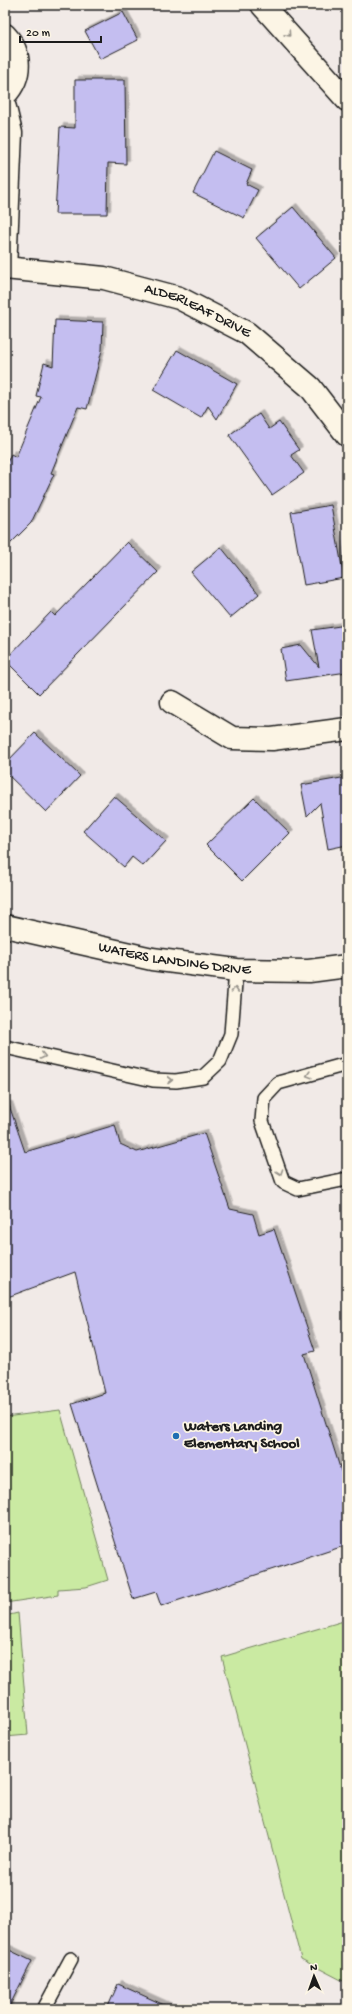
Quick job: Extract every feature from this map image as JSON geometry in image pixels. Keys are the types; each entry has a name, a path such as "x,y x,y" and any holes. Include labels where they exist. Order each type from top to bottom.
{"street":[{"path":"262,5 347,100"},
{"path":"5,35 14,47 18,60 18,74 12,87 5,95"},
{"path":"5,108 11,132 5,268"},
{"name":"ALDERLEAF DRIVE","path":"5,268 104,278 180,298 247,333 310,387 347,435"},
{"path":"172,702 232,738 272,740 347,729"},
{"name":"WATERS LANDING DRIVE","path":"5,926 152,959 236,970 309,971 347,966"}],"lane":[{"path":"5,1047 153,1080 176,1081 203,1077 220,1061 231,1034 236,970"},
{"path":"347,1064 278,1083 264,1098 262,1121 283,1182 298,1189 347,1179"},
{"path":"44,2009 71,1959"}],"green space":[{"path":"60,1410 108,1580 86,1587 58,1589 58,1595 5,1603 5,1417"},
{"path":"18,1613 28,1735 5,1737 5,1616"},
{"path":"347,1620 347,1983 301,1959 222,1657"}],"building":[{"path":"123,12 138,40 100,59 85,31"},
{"path":"75,80 125,80 126,164 108,163 107,214 55,214 60,127 75,128"},
{"path":"214,151 252,170 246,184 258,190 244,218 193,193"},
{"path":"293,207 336,258 299,289 256,238"},
{"path":"55,320 103,322 102,350 87,409 78,407 51,473 54,474 31,523 5,549 5,467 11,454 16,457 41,397 36,396 44,363 53,366"},
{"path":"177,350 237,384 217,419 208,406 201,418 153,390"},
{"path":"259,414 269,429 279,422 299,450 291,455 304,473 272,495 229,435"},
{"path":"331,505 344,578 304,585 291,512"},
{"path":"127,542 158,572 39,694 5,660 51,612 55,616"},
{"path":"221,547 259,594 230,618 191,572"},
{"path":"347,625 347,672 286,681 281,649 301,645 319,667 312,630"},
{"path":"35,733 80,776 46,812 5,772 5,764"},
{"path":"347,777 347,845 328,849 320,803 307,816 301,785"},
{"path":"114,796 166,841 143,866 132,857 124,867 83,831"},
{"path":"254,798 290,833 242,881 206,845"},
{"path":"5,1105 9,1105 25,1152 115,1125 120,1144 137,1152 204,1133 230,1209 253,1214 259,1234 274,1229 315,1351 304,1354 347,1490 347,1545 161,1606 156,1592 133,1599 72,1404 105,1393 75,1272 5,1298"},
{"path":"5,1948 32,1961 8,2009 5,2009"},
{"path":"118,1984 173,2009 107,2009"}],"place":[{"name":"Waters Landing Elementary School","path":"176,1436"}]}
